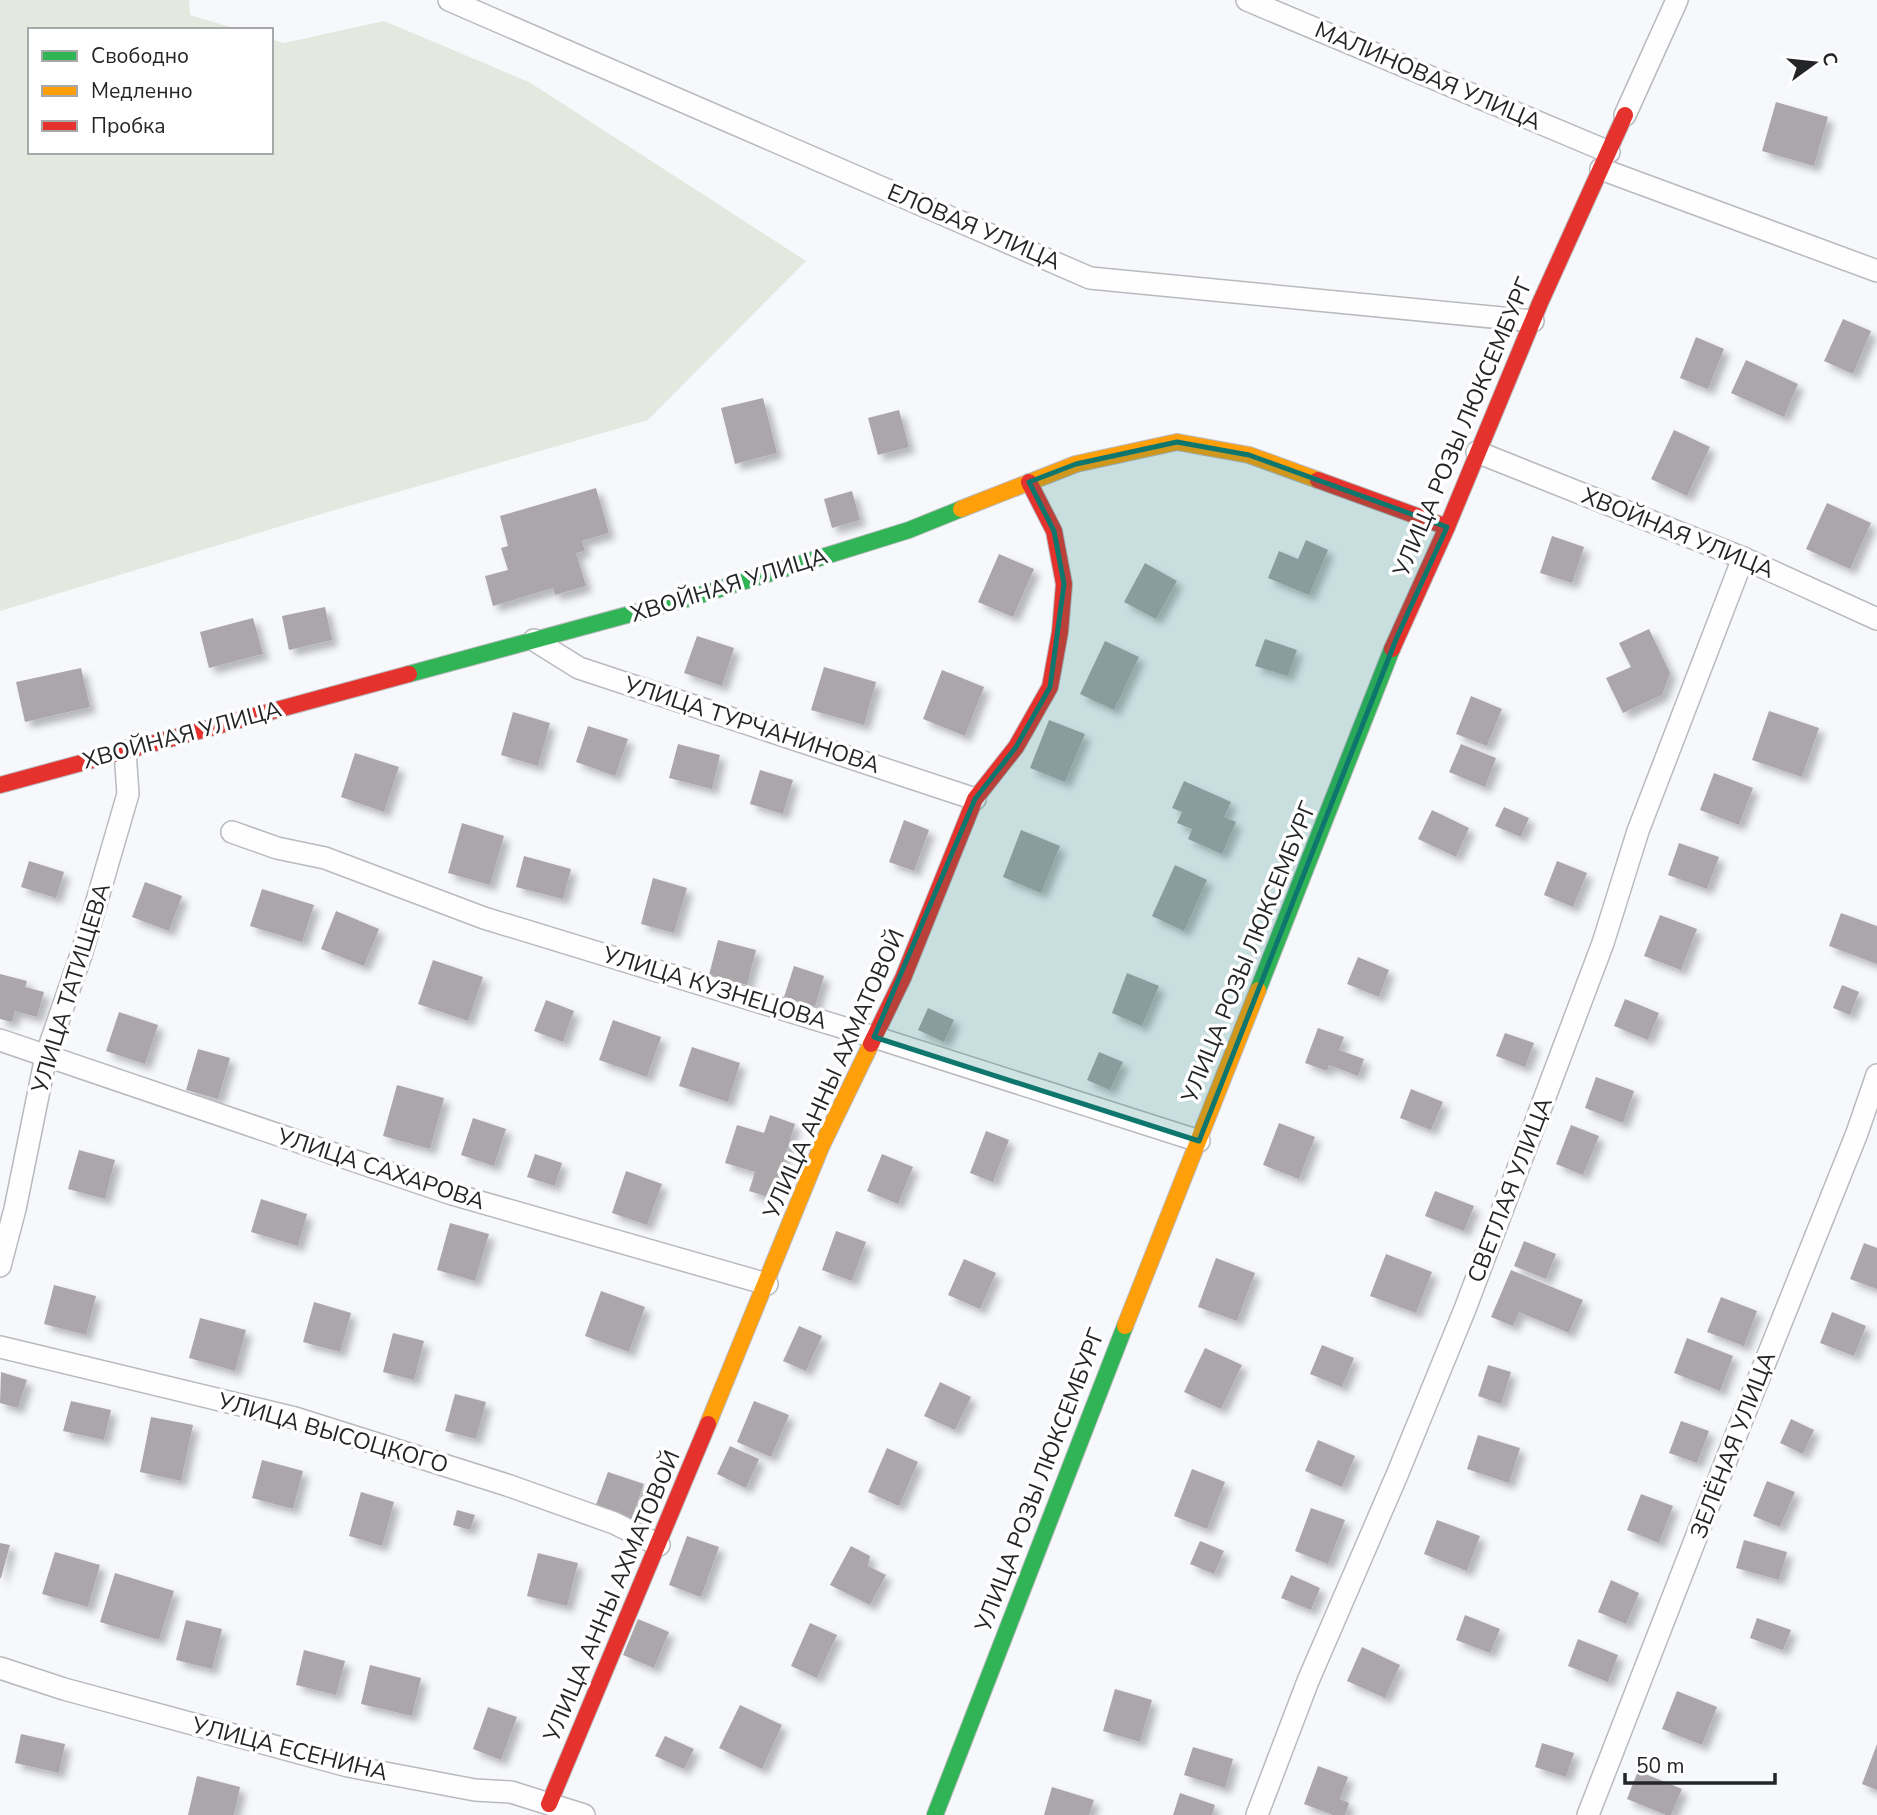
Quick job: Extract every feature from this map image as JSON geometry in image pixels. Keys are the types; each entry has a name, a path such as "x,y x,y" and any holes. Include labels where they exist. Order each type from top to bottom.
{"street":[{"name":"ЕЛОВАЯ УЛИЦА","path":"449,0 1090,278 1533,321"},
{"name":"МАЛИНОВАЯ УЛИЦА","path":"1247,0 1605,160 1877,271"},
{"path":"1625,115 1677,0"},
{"name":"УЛИЦА РОЗЫ ЛЮКСЕМБУРГ","path":"934,1815 1397,637 1625,115"},
{"name":"ХВОЙНАЯ УЛИЦА","path":"0,785 697,596 909,530 1076,464 1177,442 1249,455 1447,527"},
{"name":"ХВОЙНАЯ УЛИЦА","path":"1477,453 1743,558 1877,619"},
{"name":"УЛИЦА АННЫ АХМАТОВОЙ","path":"549,1804 659,1545 821,1147 904,978 975,799 1016,747 1050,687 1060,632 1063,584 1054,531 1029,482"},
{"name":"СВЕТЛАЯ УЛИЦА","path":"1257,1815 1308,1681 1397,1475 1470,1296 1604,943 1638,831 1743,558"},
{"name":"УЛИЦА ТУРЧАНИНОВА","path":"534,640 579,668 975,799"},
{"name":"УЛИЦА ТАТИЩЕВА","path":"0,1266 15,1209 46,1056 82,952 128,794 125,751"},
{"name":"УЛИЦА КУЗНЕЦОВА","path":"232,832 277,848 326,858 484,918 874,1037 1199,1141"},
{"name":"УЛИЦА САХАРОВА","path":"0,1040 452,1194 767,1284"},
{"name":"ЗЕЛЁНАЯ УЛИЦА","path":"1588,1815 1736,1434 1857,1133 1877,1076"},
{"name":"УЛИЦА ВЫСОЦКОГО","path":"0,1347 295,1418 507,1485 614,1523 659,1545"},
{"name":"УЛИЦА ЕСЕНИНА","path":"0,1668 64,1689 348,1766 475,1790 511,1792 584,1815"}],"highlighted area":[{"path":"1177,442 1249,455 1447,527 1397,637 1199,1141 874,1037 975,799 1016,747 1050,687 1064,584 1054,531 1029,482 1076,464"}],"shaded area":[{"path":"0,0 189,0 190,15 233,28 28,28 28,154 273,154 273,40 284,43 384,21 529,82 806,261 648,420 328,512 0,611"}],"building":[{"path":"1776,102 1828,117 1814,166 1762,151"},
{"path":"1843,319 1871,331 1853,374 1824,361"},
{"path":"1696,337 1724,349 1708,389 1680,378"},
{"path":"1746,360 1798,384 1784,417 1731,393"},
{"path":"763,398 777,453 735,464 721,408"},
{"path":"899,410 909,447 878,455 868,418"},
{"path":"1674,430 1710,447 1687,496 1651,479"},
{"path":"596,488 609,533 582,541 585,551 576,553 586,586 555,595 553,588 493,606 485,576 508,570 501,548 508,546 500,516"},
{"path":"852,491 860,520 832,528 824,499"},
{"path":"1827,503 1871,523 1850,569 1806,549"},
{"path":"1552,536 1584,547 1572,583 1540,573"},
{"path":"1306,540 1328,550 1309,595 1268,578 1279,551 1298,559"},
{"path":"999,554 1034,569 1013,617 978,602"},
{"path":"1145,563 1177,581 1156,619 1124,602"},
{"path":"325,607 332,640 289,650 282,616"},
{"path":"253,618 263,654 209,668 200,632"},
{"path":"1649,629 1670,673 1662,695 1623,713 1606,678 1631,667 1619,643"},
{"path":"697,636 734,648 722,686 684,673"},
{"path":"1265,639 1297,650 1288,676 1255,666"},
{"path":"1105,641 1139,657 1114,710 1080,694"},
{"path":"824,667 876,682 864,725 811,710"},
{"path":"81,668 90,707 25,722 16,682"},
{"path":"942,670 984,687 965,736 923,719"},
{"path":"1471,696 1502,709 1487,746 1456,734"},
{"path":"1769,711 1819,728 1802,777 1752,760"},
{"path":"513,712 550,723 538,766 501,755"},
{"path":"1049,720 1085,734 1065,782 1030,768"},
{"path":"588,726 628,739 615,776 576,762"},
{"path":"678,744 720,755 712,789 669,778"},
{"path":"1461,744 1496,758 1485,787 1449,772"},
{"path":"355,753 399,767 384,812 341,797"},
{"path":"760,770 793,780 783,814 750,804"},
{"path":"1714,773 1753,788 1739,825 1700,810"},
{"path":"1184,781 1231,802 1224,817 1236,822 1222,854 1188,839 1192,829 1177,823 1182,812 1172,808"},
{"path":"1504,807 1529,818 1521,837 1495,826"},
{"path":"1432,810 1469,828 1456,857 1418,839"},
{"path":"904,820 929,830 914,871 889,862"},
{"path":"462,823 504,836 490,885 448,873"},
{"path":"1021,830 1060,846 1041,893 1003,877"},
{"path":"1679,843 1719,857 1707,889 1668,875"},
{"path":"524,856 571,869 563,899 516,887"},
{"path":"29,861 64,872 56,898 21,887"},
{"path":"1557,861 1587,873 1573,907 1544,895"},
{"path":"1175,865 1207,880 1184,931 1152,916"},
{"path":"653,878 687,888 674,933 641,924"},
{"path":"145,882 182,896 169,931 132,917"},
{"path":"262,889 314,905 302,942 250,926"},
{"path":"336,911 379,929 364,966 321,949"},
{"path":"1841,913 1877,926 1877,964 1829,946"},
{"path":"1660,915 1697,929 1681,970 1644,956"},
{"path":"718,940 756,950 747,985 709,975"},
{"path":"1358,957 1389,970 1379,997 1347,984"},
{"path":"433,960 483,977 468,1021 418,1004"},
{"path":"794,966 824,976 815,1007 784,997"},
{"path":"1127,973 1159,986 1142,1026 1112,1013"},
{"path":"0,974 27,981 25,987 44,992 37,1017 15,1011 12,1022 0,1019"},
{"path":"1842,985 1859,992 1850,1015 1833,1008"},
{"path":"1625,999 1659,1013 1648,1040 1614,1026"},
{"path":"546,1000 574,1011 563,1042 534,1031"},
{"path":"928,1008 954,1020 944,1042 918,1030"},
{"path":"119,1012 158,1025 145,1064 106,1051"},
{"path":"613,1020 661,1037 647,1077 599,1060"},
{"path":"1318,1028 1344,1037 1339,1050 1364,1059 1358,1076 1329,1065 1327,1071 1305,1063"},
{"path":"1505,1033 1534,1043 1525,1067 1496,1056"},
{"path":"692,1047 740,1063 728,1102 679,1086"},
{"path":"198,1049 230,1058 218,1099 186,1090"},
{"path":"1099,1052 1123,1062 1110,1090 1087,1080"},
{"path":"1596,1077 1634,1091 1623,1123 1585,1108"},
{"path":"397,1085 444,1098 430,1149 383,1136"},
{"path":"1411,1089 1443,1102 1431,1130 1400,1118"},
{"path":"770,1115 795,1124 772,1198 749,1191 755,1172 725,1163 737,1125 764,1133"},
{"path":"473,1118 506,1129 494,1166 461,1155"},
{"path":"1279,1123 1315,1137 1299,1179 1263,1165"},
{"path":"1571,1125 1599,1136 1583,1175 1556,1164"},
{"path":"986,1131 1009,1140 993,1182 970,1173"},
{"path":"79,1150 115,1160 105,1199 68,1189"},
{"path":"535,1154 562,1163 555,1186 527,1177"},
{"path":"882,1154 913,1167 898,1204 867,1191"},
{"path":"626,1171 662,1184 647,1225 612,1213"},
{"path":"1435,1191 1474,1206 1464,1231 1425,1216"},
{"path":"261,1199 307,1214 298,1246 251,1232"},
{"path":"450,1223 489,1234 475,1281 437,1270"},
{"path":"836,1231 866,1242 852,1281 822,1270"},
{"path":"1524,1241 1556,1254 1546,1279 1514,1266"},
{"path":"1864,1243 1877,1248 1877,1289 1850,1279"},
{"path":"1386,1254 1432,1272 1416,1313 1370,1296"},
{"path":"1216,1258 1255,1273 1237,1321 1198,1307"},
{"path":"964,1259 996,1273 980,1309 948,1295"},
{"path":"1511,1270 1583,1300 1569,1333 1519,1312 1513,1326 1491,1317"},
{"path":"54,1285 96,1296 86,1335 44,1324"},
{"path":"601,1291 645,1307 629,1352 585,1336"},
{"path":"1721,1297 1757,1311 1744,1346 1707,1332"},
{"path":"314,1302 351,1313 340,1352 303,1342"},
{"path":"1832,1312 1866,1326 1854,1356 1820,1343"},
{"path":"200,1318 246,1330 235,1371 189,1358"},
{"path":"799,1326 822,1336 806,1371 783,1361"},
{"path":"393,1333 424,1341 414,1380 383,1372"},
{"path":"1687,1338 1733,1356 1720,1391 1674,1373"},
{"path":"1322,1345 1354,1358 1342,1387 1310,1374"},
{"path":"1205,1348 1242,1365 1221,1409 1184,1392"},
{"path":"1488,1365 1511,1372 1501,1404 1478,1396"},
{"path":"1,1372 27,1380 18,1408 0,1403"},
{"path":"940,1382 971,1397 955,1430 924,1416"},
{"path":"455,1394 486,1402 476,1439 445,1431"},
{"path":"71,1401 111,1410 104,1440 63,1431"},
{"path":"754,1401 789,1415 771,1457 737,1442"},
{"path":"151,1417 193,1425 181,1481 140,1472"},
{"path":"1791,1419 1814,1430 1803,1454 1780,1443"},
{"path":"1681,1421 1709,1431 1697,1463 1669,1453"},
{"path":"1478,1435 1520,1448 1509,1483 1467,1469"},
{"path":"1318,1440 1355,1456 1342,1487 1305,1471"},
{"path":"730,1446 759,1459 746,1488 717,1474"},
{"path":"887,1448 918,1462 899,1506 868,1492"},
{"path":"262,1460 303,1471 293,1509 252,1498"},
{"path":"1192,1469 1225,1482 1207,1529 1174,1516"},
{"path":"608,1472 644,1484 630,1522 594,1510"},
{"path":"1767,1481 1795,1492 1780,1527 1753,1516"},
{"path":"361,1492 394,1502 382,1546 349,1536"},
{"path":"1641,1494 1673,1506 1659,1543 1627,1530"},
{"path":"1311,1508 1345,1520 1328,1564 1295,1551"},
{"path":"457,1510 475,1515 470,1530 453,1525"},
{"path":"1437,1520 1480,1536 1467,1571 1424,1554"},
{"path":"687,1536 719,1547 701,1597 669,1585"},
{"path":"1744,1540 1787,1552 1779,1580 1736,1568"},
{"path":"1200,1541 1224,1551 1214,1574 1190,1564"},
{"path":"0,1543 10,1545 1,1578 0,1578"},
{"path":"851,1546 870,1556 868,1566 886,1575 870,1605 830,1585"},
{"path":"55,1552 100,1565 88,1607 42,1594"},
{"path":"538,1553 578,1563 567,1606 527,1596"},
{"path":"115,1573 174,1591 159,1640 100,1622"},
{"path":"1291,1575 1320,1588 1311,1610 1281,1598"},
{"path":"1611,1580 1639,1593 1626,1624 1598,1612"},
{"path":"1465,1615 1500,1629 1490,1653 1456,1640"},
{"path":"1757,1618 1791,1630 1783,1650 1750,1638"},
{"path":"638,1619 669,1632 654,1668 623,1655"},
{"path":"186,1620 222,1629 212,1669 176,1660"},
{"path":"810,1623 837,1635 817,1678 791,1666"},
{"path":"1578,1639 1618,1655 1608,1682 1568,1666"},
{"path":"1362,1647 1400,1665 1385,1698 1347,1681"},
{"path":"304,1650 345,1661 336,1695 296,1685"},
{"path":"370,1665 421,1678 412,1716 361,1704"},
{"path":"1115,1689 1152,1700 1140,1742 1103,1731"},
{"path":"1677,1691 1717,1707 1702,1745 1662,1729"},
{"path":"740,1705 782,1725 762,1769 719,1748"},
{"path":"488,1707 517,1717 501,1760 473,1749"},
{"path":"21,1734 65,1744 59,1773 15,1763"},
{"path":"665,1736 694,1749 684,1769 655,1756"},
{"path":"1542,1743 1574,1753 1566,1777 1535,1767"},
{"path":"1877,1744 1877,1790 1862,1784"},
{"path":"1193,1747 1233,1759 1225,1788 1184,1775"},
{"path":"1318,1766 1348,1777 1340,1799 1349,1803 1345,1815 1333,1815 1304,1804"},
{"path":"1638,1771 1682,1789 1671,1815 1627,1799"},
{"path":"197,1776 240,1787 234,1815 188,1815"},
{"path":"1052,1787 1094,1800 1089,1815 1044,1815"},
{"path":"1180,1793 1215,1805 1212,1815 1173,1815"}],"traffic: fast":[{"path":"409,674 697,596 909,530 961,509"},
{"path":"1258,990 1392,649"},
{"path":"935,1815 1125,1326"}],"traffic: slow":[{"path":"961,509 1076,464 1177,442 1249,455 1318,480"},
{"path":"1125,1326 1258,990"},
{"path":"708,1424 821,1147 871,1044"}],"traffic: jam":[{"path":"1392,649 1447,527 1540,303 1625,115"},
{"path":"1318,480 1447,527"},
{"path":"871,1044 903,978 975,799 1016,747 1050,687 1060,632 1064,584 1054,531 1029,482"},
{"path":"0,785 409,674"},
{"path":"549,1804 708,1424"}]}
